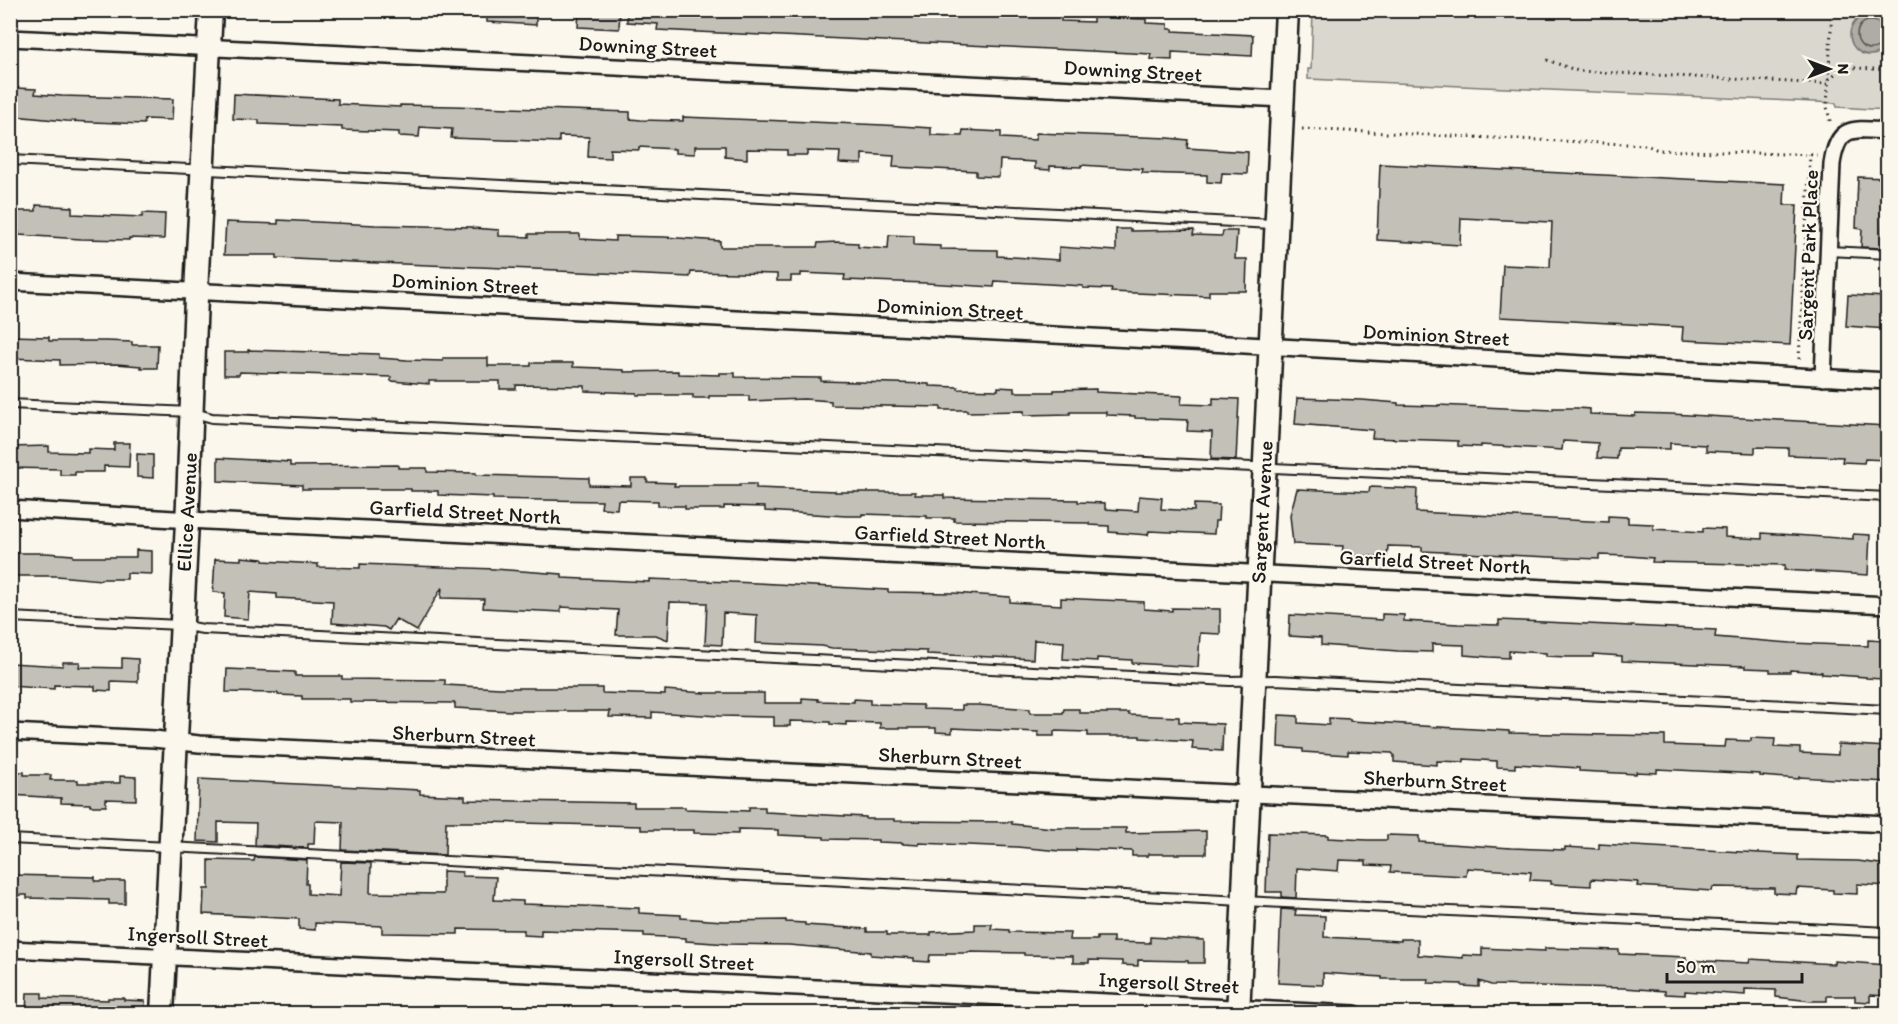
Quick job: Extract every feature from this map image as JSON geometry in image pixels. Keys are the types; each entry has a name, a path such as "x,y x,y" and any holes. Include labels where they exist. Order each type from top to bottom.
{"main road":[{"name":"Ellice Avenue","path":"162,1014 211,10"},
{"name":"Sargent Avenue","path":"1238,1011 1287,10"}],"street":[{"name":"Downing Street","path":"10,38 1283,99"},
{"name":"Sargent Park Place","path":"1823,378 1832,164 1835,146 1842,135 1852,130 1887,130"},
{"name":"Dominion Street","path":"10,282 1887,381"},
{"name":"Garfield Street North","path":"10,509 1887,605"},
{"name":"Sherburn Street","path":"10,732 175,742 1887,824"},
{"name":"Ingersoll Street","path":"10,949 1238,1011 1355,1014"}],"lane":[{"path":"10,160 1278,224"},
{"path":"1829,251 1887,254"},
{"path":"10,404 191,412 212,418 1887,497"},
{"path":"10,617 180,625 203,629 1230,681 1255,680 1887,710"},
{"path":"10,839 1887,932"}],"path":[{"path":"1830,121 1827,107 1832,10"},
{"path":"1547,60 1578,71 1828,84"},
{"path":"1829,78 1843,67 1887,70"},
{"path":"1302,129 1646,145 1658,150 1810,154 1798,377"}],"shaded area":[{"path":"1313,11 1887,11 1887,110 1837,107 1836,103 1308,79 1308,69 1311,69"}],"water":[{"path":"1870,15 1884,21 1890,35 1884,49 1870,55 1856,49 1850,35 1856,21"}],"building":[{"path":"487,10 536,10 536,25 487,22"},
{"path":"579,10 620,10 619,29 578,27"},
{"path":"627,10 875,10 894,11 894,15 929,17 929,10 993,10 1039,15 1039,12 1061,13 1061,21 1093,22 1093,15 1116,15 1116,18 1146,19 1146,23 1168,24 1168,29 1173,29 1173,31 1253,35 1252,56 1172,52 1172,60 1150,59 1151,54 657,30 658,24 627,22"},
{"path":"15,88 36,89 35,94 62,96 173,99 172,120 145,119 144,124 14,116"},
{"path":"234,94 338,99 338,104 400,107 400,105 453,106 630,112 630,119 641,120 683,121 683,117 884,125 931,128 931,135 962,136 963,130 1001,132 1001,138 1036,140 1036,133 1168,138 1188,140 1187,148 1248,152 1247,174 1222,173 1221,183 1207,182 1207,175 1142,173 1143,169 1081,165 1081,167 1050,166 1050,170 1035,169 1035,162 1000,160 999,177 976,176 976,171 893,167 894,156 862,154 862,164 839,163 840,152 807,151 807,155 787,155 787,150 747,149 747,159 725,157 725,146 695,146 695,154 675,153 675,149 639,147 639,150 610,149 610,158 588,157 589,137 559,136 559,142 451,138 452,129 420,127 419,137 399,136 399,132 342,130 342,127 259,124 259,120 233,119"},
{"path":"1380,164 1785,184 1784,205 1797,205 1790,345 1682,340 1683,327 1500,317 1503,265 1550,267 1552,222 1461,218 1460,245 1377,240"},
{"path":"1858,177 1887,178 1887,217 1884,216 1882,248 1861,247 1862,229 1856,228"},
{"path":"36,205 72,207 72,214 142,217 143,213 165,214 164,239 81,239 19,235 19,232 10,232 10,211 36,211"},
{"path":"278,220 472,227 499,230 499,236 580,234 580,239 615,241 615,236 664,237 720,241 720,247 817,247 818,243 836,242 858,243 858,247 888,249 889,235 914,236 914,245 940,246 940,249 997,250 997,256 1059,260 1059,247 1116,251 1116,229 1131,229 1131,231 1194,230 1193,235 1222,236 1223,231 1237,231 1235,259 1247,259 1246,291 1209,291 1209,296 1111,292 1112,289 1083,288 1083,286 995,281 994,287 844,280 845,275 801,273 801,276 791,276 791,281 777,281 777,274 691,272 690,277 352,262 277,258 277,255 224,255 226,222 278,224"},
{"path":"1848,295 1887,297 1887,329 1846,326"},
{"path":"10,336 49,337 49,341 106,341 132,342 132,345 158,345 157,368 116,364 60,365 60,360 10,358"},
{"path":"248,350 379,354 379,358 407,360 443,361 443,358 488,358 488,366 573,363 573,367 624,370 624,372 678,371 678,374 720,375 720,373 735,373 735,377 821,378 821,381 929,384 929,386 958,387 958,389 1014,388 1014,392 1096,389 1096,392 1182,396 1181,404 1213,405 1213,398 1239,399 1236,460 1211,459 1212,432 1187,431 1188,420 1135,418 1135,416 1106,415 1106,412 1024,415 1024,411 967,412 967,410 941,410 941,407 831,405 831,401 804,399 749,401 749,396 693,398 693,395 637,395 637,393 585,391 585,386 516,385 516,389 500,389 500,381 429,381 429,384 391,381 391,377 240,372 239,375 224,375 224,352 248,352"},
{"path":"1297,398 1362,400 1398,403 1398,405 1553,410 1553,408 1577,408 1590,409 1590,414 1635,416 1635,413 1671,414 1887,426 1887,460 1865,459 1864,463 1842,462 1843,457 1788,455 1788,448 1755,447 1755,453 1728,452 1706,451 1706,445 1670,443 1670,449 1618,448 1617,459 1597,458 1598,443 1563,441 1562,450 1481,445 1481,447 1458,446 1458,441 1372,438 1373,430 1295,424"},
{"path":"114,443 130,443 129,467 104,466 104,472 75,472 75,475 60,475 60,469 10,468 10,447 49,446 49,452 88,453 88,449 114,450"},
{"path":"137,454 153,455 153,478 137,477"},
{"path":"218,458 290,462 290,466 398,465 398,468 427,468 427,472 589,478 589,485 631,486 631,478 647,478 647,482 675,483 674,486 756,484 756,488 835,492 915,492 915,495 944,495 944,498 1078,500 1078,502 1105,503 1105,509 1138,511 1139,496 1162,498 1161,509 1194,511 1194,504 1219,505 1214,534 1149,531 1148,535 1109,532 1109,526 1089,525 1089,523 954,521 954,518 862,514 862,516 846,516 765,511 765,507 724,506 724,509 685,509 685,506 658,506 658,501 618,500 617,509 601,508 602,501 493,499 493,497 438,495 438,491 411,491 411,489 302,489 302,485 218,481"},
{"path":"1370,487 1417,489 1416,512 1608,522 1608,516 1628,517 1628,523 1653,524 1653,529 1703,532 1703,528 1725,529 1725,537 1762,539 1762,533 1853,539 1853,534 1870,535 1868,575 1784,570 1785,565 1652,562 1653,558 1628,556 1599,555 1599,559 1422,551 1422,547 1388,546 1387,557 1342,555 1343,546 1293,544 1290,515 1297,489 1369,492"},
{"path":"136,550 152,551 152,574 127,573 127,579 101,580 57,576 10,576 10,553 46,553 73,555 73,557 136,557"},
{"path":"241,557 263,559 263,561 318,564 318,567 360,568 360,564 495,569 562,574 562,578 757,583 888,590 888,592 953,593 1010,597 1010,602 1061,605 1061,598 1144,602 1144,609 1172,611 1172,608 1220,609 1220,634 1200,633 1198,667 1132,663 1132,660 1063,659 1064,642 1034,640 1033,659 927,654 927,651 756,643 757,615 723,613 722,645 705,644 707,603 670,602 668,640 656,635 616,635 618,610 561,607 561,612 483,608 484,599 441,598 442,587 417,631 396,619 389,630 384,627 332,623 333,601 277,598 277,594 250,592 248,619 224,617 225,593 213,592 215,559 241,560"},
{"path":"1382,614 1404,615 1404,621 1458,624 1499,625 1499,620 1716,630 1715,637 1791,643 1868,646 1868,640 1887,641 1887,674 1883,674 1883,679 1790,670 1790,672 1770,672 1770,669 1745,668 1745,666 1622,661 1622,656 1593,654 1593,657 1567,657 1546,656 1546,653 1509,651 1509,658 1489,657 1464,655 1464,645 1432,644 1432,652 1398,651 1321,645 1321,638 1289,636 1290,615 1382,620"},
{"path":"122,658 138,659 138,682 111,681 111,691 95,690 95,686 54,685 54,689 10,686 10,663 63,666 63,662 80,662 79,667 122,668"},
{"path":"227,669 295,672 295,676 342,676 342,679 445,680 445,685 500,688 602,688 602,693 665,695 665,690 764,693 764,703 802,703 802,698 854,702 854,699 870,700 870,704 923,705 923,709 962,710 962,705 978,705 1030,709 1030,713 1063,713 1064,709 1079,709 1079,713 1129,713 1129,715 1179,717 1179,722 1223,724 1222,751 1192,749 1193,741 1140,738 1140,736 1088,736 1088,732 1054,731 1054,736 1038,736 1038,732 952,728 952,733 936,732 936,728 880,728 880,723 846,722 846,725 830,724 830,722 790,721 790,726 774,726 774,717 652,712 652,718 609,717 610,711 511,711 455,708 455,703 302,699 302,696 278,695 278,693 226,692"},
{"path":"1279,715 1298,716 1298,723 1329,725 1329,718 1509,731 1509,733 1665,736 1665,745 1725,747 1726,740 1775,739 1774,747 1800,748 1800,753 1838,755 1838,744 1887,747 1887,782 1799,777 1799,779 1760,776 1760,774 1657,769 1657,773 1636,772 1636,774 1515,764 1515,768 1497,767 1497,761 1464,759 1464,762 1437,761 1437,765 1394,762 1392,753 1348,751 1348,755 1303,752 1303,749 1278,747"},
{"path":"10,772 24,772 24,775 51,775 50,780 78,780 78,783 120,783 120,776 136,777 136,800 106,799 106,806 90,806 90,804 61,803 61,798 10,795"},
{"path":"199,779 420,790 420,794 465,796 465,800 634,803 634,807 749,811 749,807 765,807 765,812 866,817 866,819 894,819 894,821 1012,822 1012,824 1053,828 1126,828 1126,833 1206,831 1206,854 1132,856 1132,851 1076,849 1076,851 1060,851 1017,847 919,843 919,845 878,842 878,840 824,839 824,837 778,835 778,830 738,829 738,834 694,833 694,830 641,830 641,826 484,822 446,822 445,855 342,850 343,822 315,821 314,844 308,844 308,848 255,845 256,823 218,822 218,842 197,841"},
{"path":"1268,833 1328,835 1328,838 1367,840 1387,840 1387,835 1419,836 1419,842 1511,848 1599,849 1599,844 1798,855 1798,860 1858,861 1887,865 1887,886 1857,884 1857,894 1797,888 1796,894 1774,893 1774,888 1713,887 1712,891 1637,886 1638,882 1591,879 1591,886 1551,884 1551,881 1530,880 1531,872 1467,868 1466,876 1390,872 1391,866 1366,865 1366,861 1339,860 1338,871 1297,868 1296,898 1282,897 1282,892 1266,892"},
{"path":"255,857 307,860 308,894 339,896 341,862 371,863 370,893 443,894 443,871 462,872 462,876 496,877 494,900 523,901 523,904 639,908 639,913 681,915 681,918 723,921 786,920 786,922 805,923 805,925 867,929 867,932 887,932 887,935 931,935 931,932 975,930 975,924 992,924 991,929 1009,930 1009,932 1070,933 1069,940 1097,940 1097,937 1113,937 1113,942 1150,943 1150,937 1204,940 1204,963 1138,960 1138,966 1122,965 1122,961 1089,960 1089,963 1073,963 1073,956 968,952 930,955 929,962 914,961 914,958 871,955 871,952 789,945 686,941 686,938 644,936 644,933 541,930 541,936 523,935 524,930 458,929 458,934 382,933 382,926 315,923 315,930 299,929 299,919 203,914 204,889 209,889 209,860 254,861"},
{"path":"10,875 95,877 95,881 125,881 125,904 109,904 109,900 27,898 27,895 10,895"},
{"path":"1281,909 1296,910 1295,915 1325,916 1324,937 1401,941 1401,939 1418,939 1418,955 1463,958 1463,955 1482,956 1482,948 1545,951 1545,948 1619,950 1619,954 1686,957 1686,960 1706,961 1749,963 1750,959 1887,965 1887,996 1870,995 1870,1002 1855,1001 1855,996 1827,996 1827,1001 1811,1001 1776,997 1776,990 1745,989 1745,995 1685,991 1685,995 1624,988 1491,985 1479,981 1479,987 1462,986 1462,984 1428,983 1429,979 1382,979 1382,977 1323,973 1323,985 1278,983"},
{"path":"27,993 42,993 42,998 108,1000 108,998 124,998 124,1000 145,1001 144,1014 26,1014"}]}
